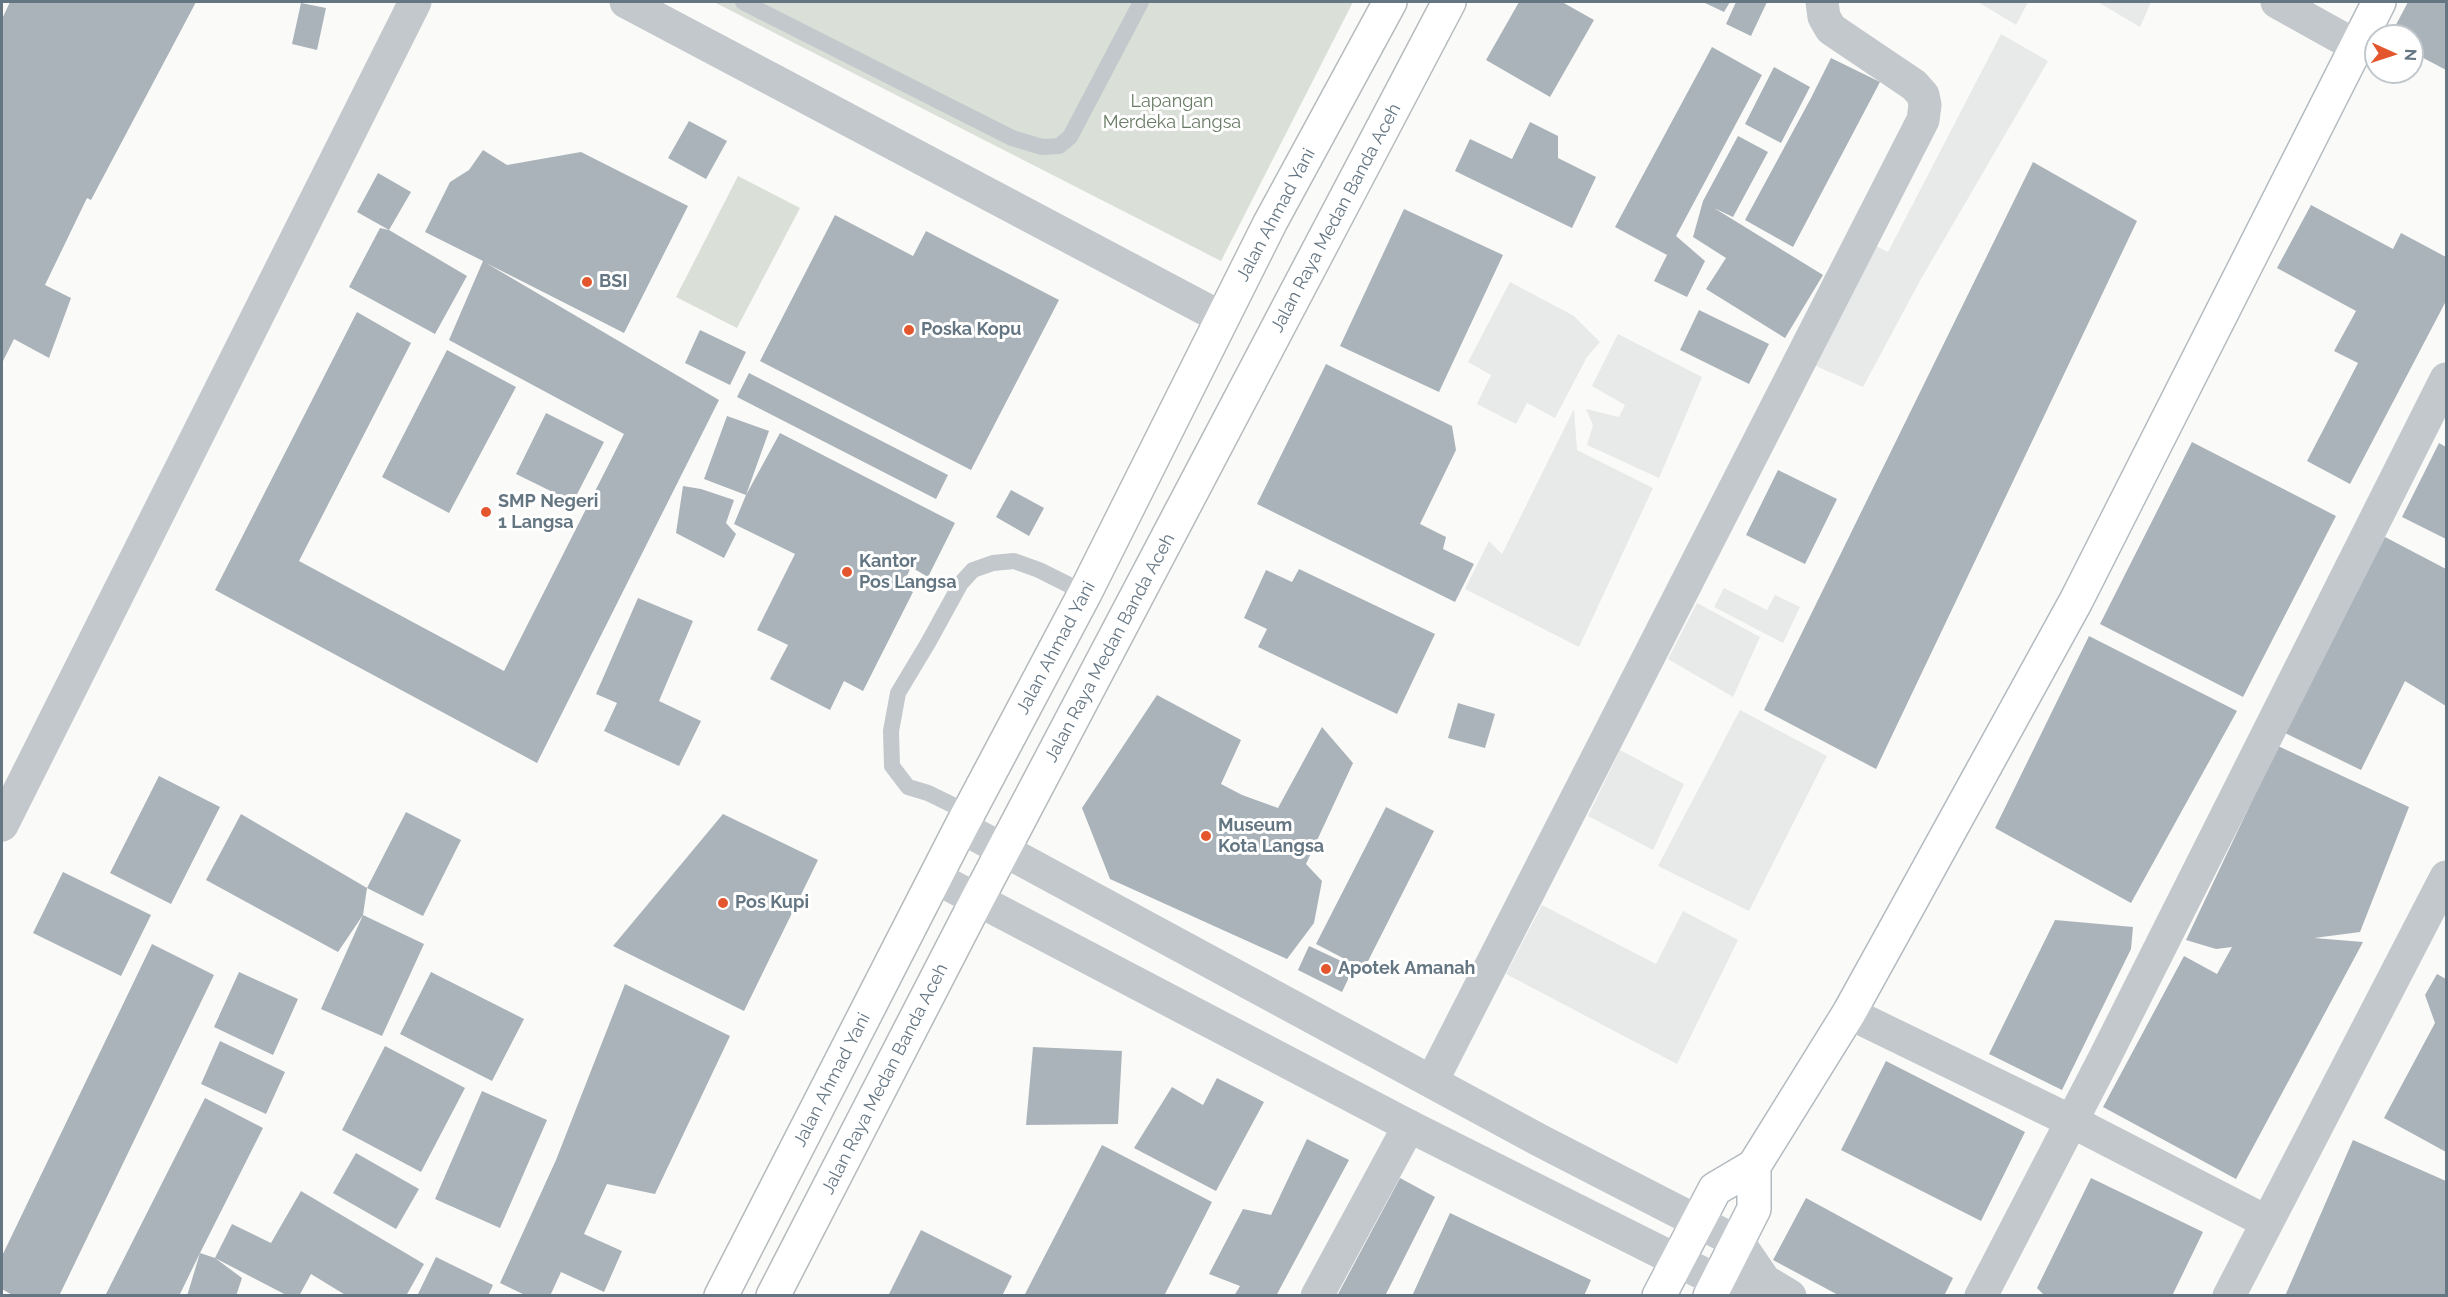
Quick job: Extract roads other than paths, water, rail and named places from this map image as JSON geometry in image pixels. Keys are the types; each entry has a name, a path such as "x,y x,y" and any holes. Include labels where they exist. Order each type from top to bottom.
{"main road":[{"name":"Jalan Ahmad Yani","path":"721,1296 965,820 1085,593 1270,223 1390,2"},
{"name":"Jalan Raya Medan Banda Aceh","path":"773,1296 977,900 1449,2"},
{"path":"1659,1296 1715,1190 1754,1166 1849,1013 2076,601 2379,2"},
{"path":"1714,1288 1739,1243 1754,1209 1754,1166"}],"street":[{"path":"2,825 415,2"},
{"path":"626,2 1222,318"},
{"path":"1432,1081 1923,120 1925,105 1923,95 1914,85 1831,29 1824,17 1822,2"},
{"path":"2277,2 2356,46"},
{"path":"1981,1296 2446,379"},
{"path":"965,820 1004,851 1739,1243 1778,1288"},
{"path":"2229,1296 2267,1222 2436,921 2446,877"},
{"path":"936,879 1409,1126 1677,1260 1714,1288 1778,1288"},
{"path":"1849,1013 2071,1121 2267,1222"},
{"path":"1317,1296 1409,1126"}],"lane":[{"path":"743,2 1012,138 1042,147 1059,146 1070,137 1141,2"},
{"path":"965,820 928,793 908,787 892,766 891,731 898,693 961,582 973,570 993,563 1014,561 1040,570 1085,593"}],"place":[{"name":"BSI","path":"587,282"},
{"name":"Poska Kopu","path":"909,330"},
{"name":"SMP Negeri 1 Langsa","path":"486,512"},
{"name":"Kantor Pos Langsa","path":"847,572"},
{"name":"Museum Kota Langsa","path":"1206,836"},
{"name":"Pos Kupi","path":"723,903"},
{"name":"Apotek Amanah","path":"1326,969"}],"park label":[{"name":"Lapangan Merdeka Langsa","path":"1172,112"}]}
